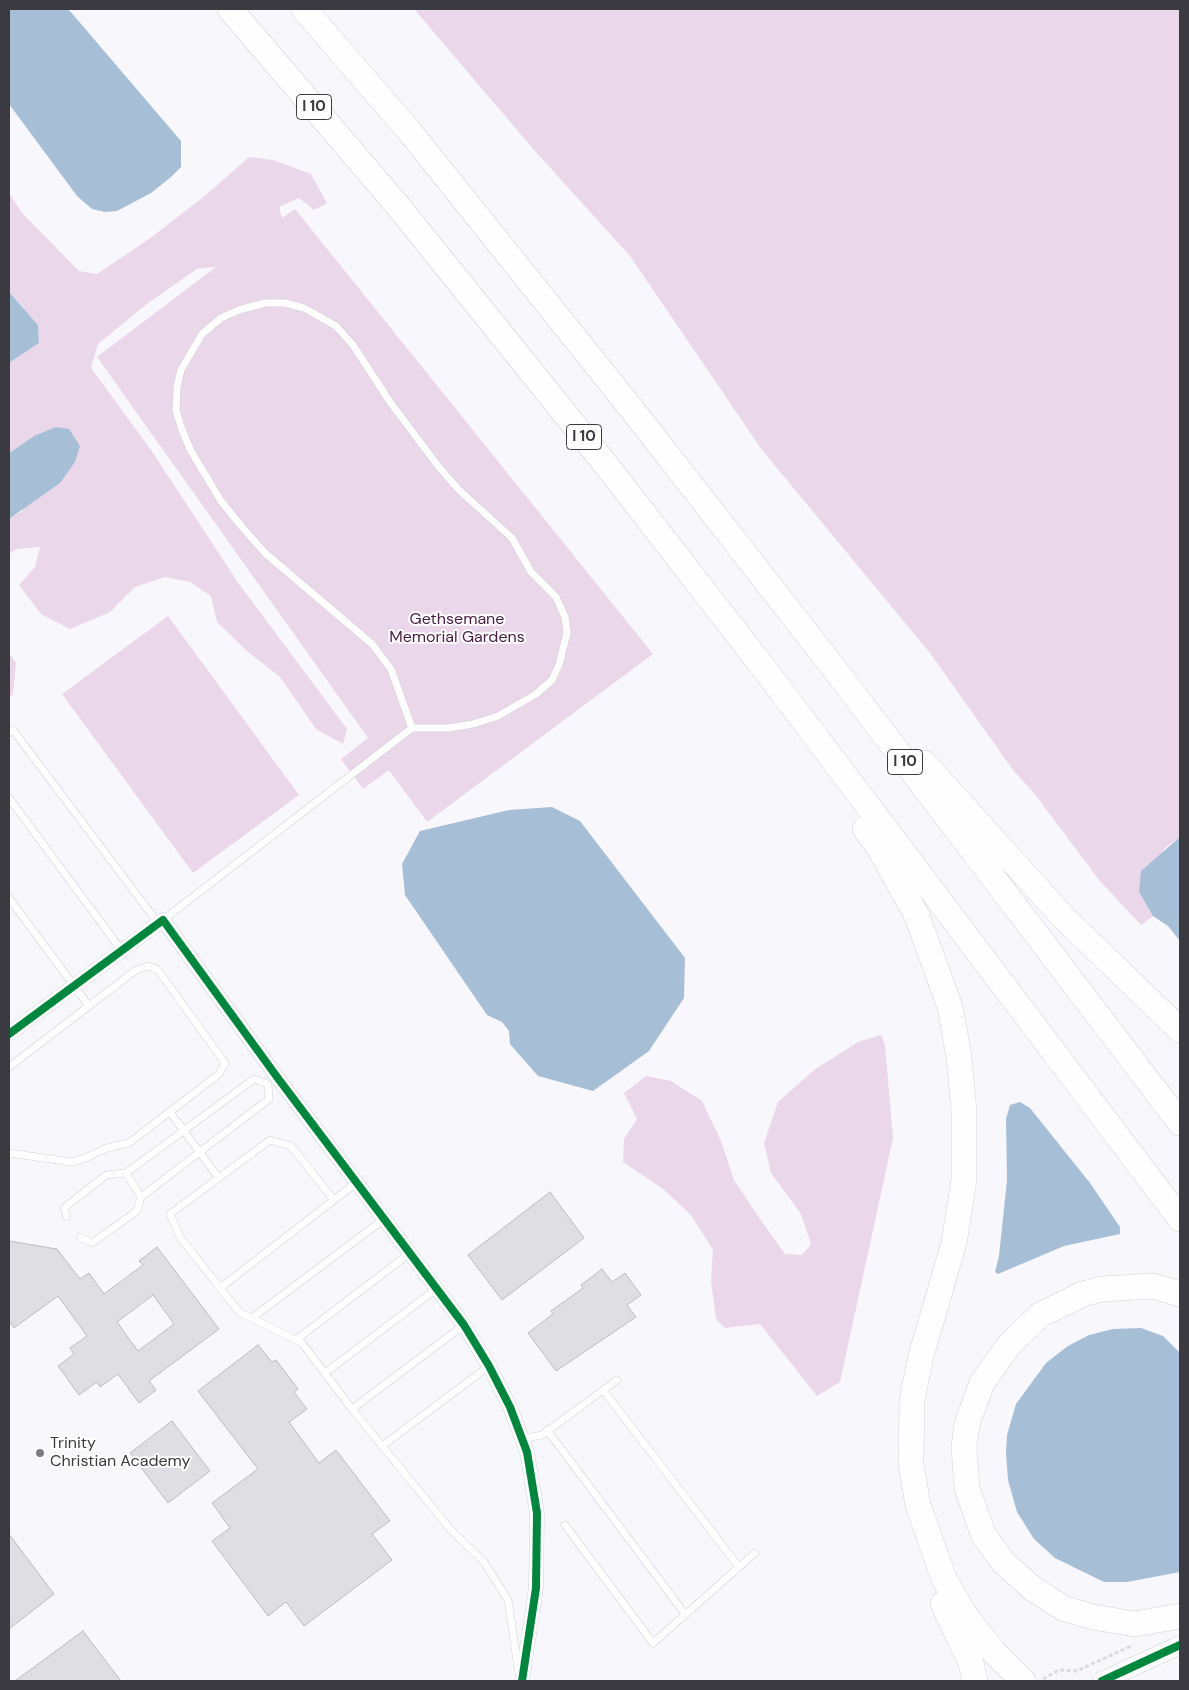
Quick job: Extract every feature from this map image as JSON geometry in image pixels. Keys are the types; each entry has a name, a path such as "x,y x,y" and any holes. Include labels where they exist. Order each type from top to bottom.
{"highway":[{"name":"I 10","path":"230,9 398,206 607,466 766,671 1180,1219"},
{"name":"I 10","path":"304,9 416,140 627,403 833,667 1180,1123"},
{"path":"833,667 978,820 1064,918 1180,1030"},
{"path":"766,671 799,743 878,846 917,916 950,1007 956,1040 964,1111 964,1180 954,1243 921,1356 912,1400 911,1464 918,1505 944,1578 967,1618 994,1652 1023,1681"},
{"path":"1180,1294 1153,1286 1102,1289 1082,1294 1040,1315 1009,1344 982,1384 969,1418 964,1447 967,1488 973,1512 983,1534 1002,1562 1032,1588 1063,1608 1093,1617 1135,1624 1180,1616"},
{"path":"918,1505 915,1527 929,1576 971,1663 975,1681"}],"street":[{"path":"9,1034 160,922 272,1081 356,1183 464,1325 489,1366 510,1407 527,1452 536,1522 536,1588 521,1681"},
{"path":"1102,1681 1180,1645"}],"lane":[{"path":"9,733 13,730 160,922 412,728 449,728 473,724 498,716 536,694 552,680 559,665 567,633 565,616 556,597 531,572 512,538 459,490 416,439 367,365 336,326 304,308 285,303 265,303 239,310 221,318 202,334 181,370 177,387 176,410 182,430 191,451 222,501 242,527 265,553 348,623 377,651 391,669 412,728"},
{"path":"9,798 122,951"},
{"path":"9,898 89,1006"},
{"path":"9,1066 140,967 151,966 158,970 225,1063 220,1073 128,1143 107,1148 79,1160 68,1162 9,1153"},
{"path":"67,1217 64,1208 106,1175 126,1174 254,1079 272,1081 269,1099 141,1197 137,1211 92,1243 80,1237"},
{"path":"170,1112 218,1177"},
{"path":"334,1200 291,1146 270,1140 170,1214 180,1237 238,1312 297,1339 450,1529 484,1562 508,1600 514,1648 521,1681"},
{"path":"126,1174 141,1197"},
{"path":"220,1288 356,1183"},
{"path":"252,1318 384,1219"},
{"path":"297,1339 410,1254"},
{"path":"325,1373 436,1289"},
{"path":"352,1409 464,1325"},
{"path":"382,1446 489,1366"},
{"path":"522,1439 542,1434 617,1380"},
{"path":"603,1390 739,1567"},
{"path":"547,1430 685,1614"},
{"path":"565,1525 653,1643 755,1553"}],"path":[{"path":"1041,1681 1051,1673 1059,1670 1077,1671 1136,1644 1135,1624"}],"green space":[{"path":"414,9 1180,9 1180,837 1165,848 1139,892 1153,916 1141,925 1100,881 1034,793 1013,770 930,653 762,450 630,256 535,151"},
{"name":"Gethsemane Memorial Gardens","path":"249,157 273,160 311,174 327,203 314,210 299,198 279,207 282,218 295,209 653,654 427,822 389,770 363,789 341,759 368,738 97,357 216,267 197,269 148,303 98,344 91,368 151,450 239,584 347,729 343,744 316,729 280,677 247,651 217,622 211,596 190,582 165,577 135,587 110,612 70,629 41,614 19,585 35,567 40,547 17,549 9,554 9,519 22,511 34,436 9,453 9,363 39,343 38,325 9,292 9,193 22,213 79,271 97,274 149,239 206,195"},
{"path":"168,616 299,795 193,873 62,694"},
{"path":"9,653 16,663 13,694 9,698"},
{"path":"881,1035 885,1045 893,1138 840,1382 817,1396 760,1324 725,1328 716,1319 711,1281 713,1250 691,1215 663,1189 623,1162 624,1139 637,1119 624,1093 646,1076 671,1081 702,1101 721,1141 734,1180 785,1254 802,1255 811,1244 801,1214 771,1173 764,1143 778,1102 814,1070 858,1042"}],"water":[{"path":"9,9 67,9 70,11 181,141 181,167 151,193 117,211 105,212 92,209 77,196 9,104"},
{"path":"9,292 38,325 39,343 9,363"},
{"path":"56,427 69,429 80,446 75,462 60,483 9,519 9,453 34,436"},
{"path":"552,807 580,821 685,958 684,998 649,1051 593,1091 538,1076 510,1044 509,1031 502,1022 487,1015 405,895 402,864 420,831 509,810"},
{"path":"1180,837 1180,941 1168,926 1153,916 1139,892 1141,871"},
{"path":"1020,1102 1030,1108 1090,1183 1120,1227 1120,1234 1064,1246 998,1274 995,1272 999,1256 1007,1180 1006,1119 1010,1105"},
{"path":"1141,1328 1163,1336 1180,1353 1180,1572 1127,1582 1104,1582 1055,1558 1034,1539 1017,1512 1008,1480 1007,1435 1016,1404 1046,1363 1068,1346 1089,1335 1113,1329"}],"building":[{"path":"550,1192 584,1238 502,1300 468,1255"},
{"path":"9,1241 57,1249 80,1279 89,1273 104,1294 143,1265 139,1261 157,1247 219,1329 149,1381 156,1390 139,1403 118,1374 100,1387 97,1382 79,1395 58,1366 74,1354 70,1348 87,1336 58,1296 14,1328 9,1321","holes":["153,1295 174,1324 138,1351 117,1322"]},
{"path":"602,1269 612,1282 625,1273 641,1295 627,1305 636,1317 556,1371 528,1333 553,1314 551,1311 583,1288 581,1285"},
{"path":"258,1345 272,1362 276,1360 298,1389 294,1392 307,1409 289,1422 319,1463 336,1450 390,1521 372,1534 392,1560 304,1626 286,1602 268,1616 212,1541 230,1528 212,1503 258,1469 198,1391"},
{"path":"172,1421 210,1471 168,1503 130,1453"},
{"path":"9,1534 54,1594 9,1629"},
{"path":"83,1631 121,1681 15,1681"}],"cycle path":[{"path":"9,1034 163,920 277,1077 464,1325 489,1366 510,1407 527,1452 537,1513 536,1588 522,1681"},
{"path":"1102,1681 1180,1645"}],"place":[{"name":"Trinity Christian Academy","path":"40,1453"}]}
